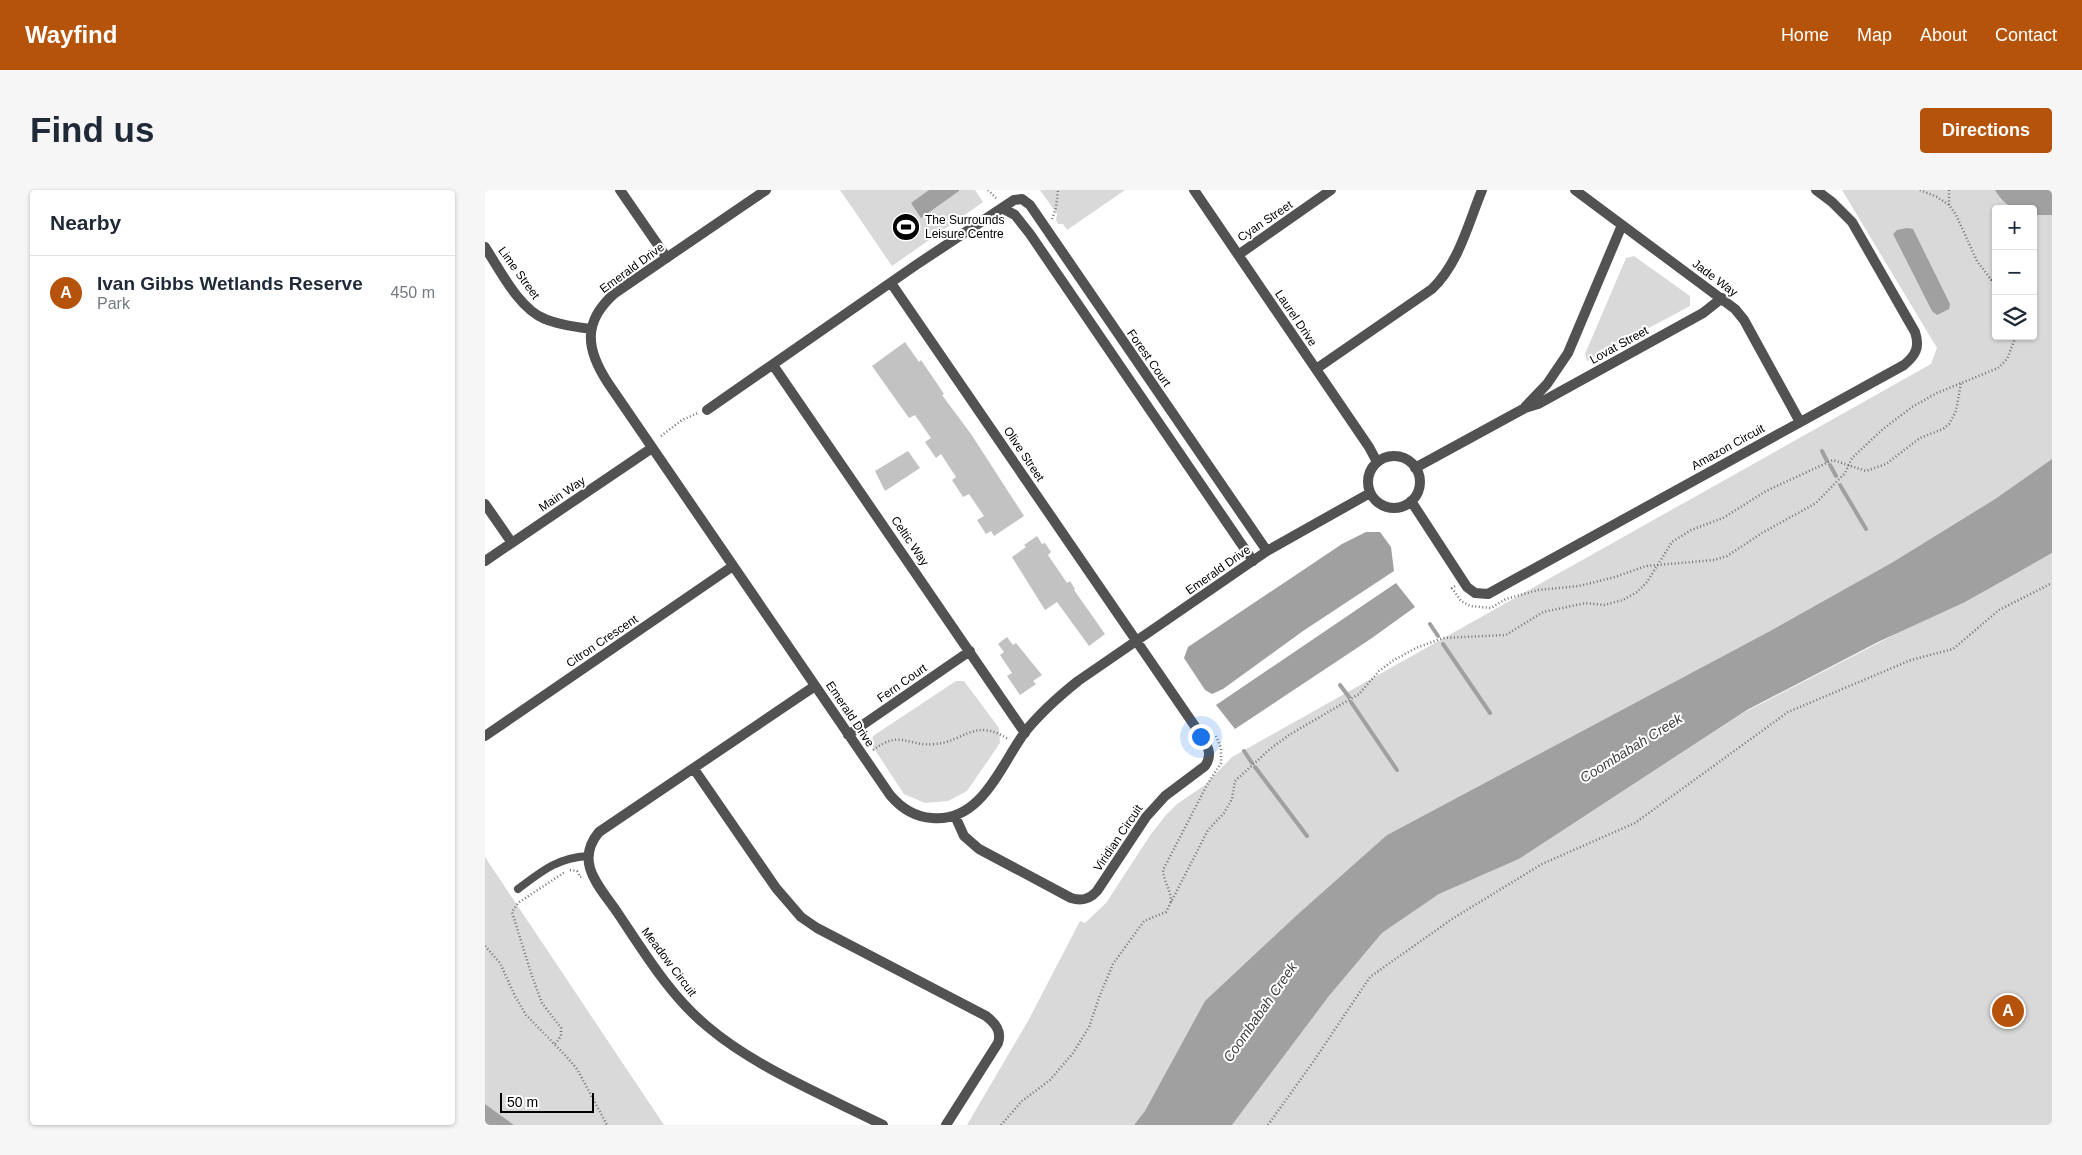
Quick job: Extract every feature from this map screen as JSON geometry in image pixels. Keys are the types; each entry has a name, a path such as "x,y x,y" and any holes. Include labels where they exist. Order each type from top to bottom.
{"street":[{"path":"621,190 667,258"},
{"name":"Emerald Drive","path":"766,190 605,303 594,320 591,329 593,352 599,368 653,448 848,735 890,795 901,807 924,817 937,819 955,816 972,807 983,797 1025,733 1060,695 1253,561 1370,493"},
{"name":"Laurel Drive","path":"1193,190 1316,369 1377,462"},
{"name":"Cyan Street","path":"1238,255 1331,190"},
{"path":"1316,369 1432,289 1441,280 1454,260 1482,190"},
{"name":"Jade Way","path":"1575,190 1735,309 1744,320 1799,422"},
{"name":"Amazon Circuit","path":"1411,501 1462,581 1471,591 1482,594 1491,593 1904,365 1917,352 1918,341 1915,332 1852,222 1832,202 1816,190"},
{"name":"Forest Court","path":"707,410 1001,208 1014,200 1022,199 1030,205 1267,552"},
{"path":"1001,208 1015,216 1030,234 1253,561"},
{"name":"Lovat Street","path":"1525,408 1547,384 1568,353 1622,225"},
{"name":"Lime Street","path":"485,247 525,306 533,313 558,323 591,329"},
{"name":"Olive Street","path":"891,283 1137,640"},
{"name":"Lovat Street","path":"1415,468 1525,408 1538,404 1692,318 1722,298"},
{"name":"Celtic Way","path":"773,365 1025,733"},
{"name":"Main Way","path":"485,561 653,448"},
{"path":"1393,456 1409,461 1419,476 1419,486 1411,501 1403,506 1392,507 1383,505 1375,500 1370,493 1368,481 1369,472 1377,462 1393,456"},
{"path":"485,504 512,543"},
{"name":"Citron Crescent","path":"485,736 733,566"},
{"name":"Viridian Circuit","path":"955,816 964,836 979,849 1071,898 1083,900 1093,895 1146,817 1165,796 1205,766 1210,756 1208,746 1203,738 1137,640"},
{"name":"Fern Court","path":"848,735 970,651"},
{"path":"588,856 590,847 599,832 815,686"},
{"path":"694,769 776,888 801,917 817,928 986,1016 995,1024 999,1034 998,1043 946,1125"},
{"name":"Meadow Circuit","path":"588,856 590,870 597,883 664,980 708,1028 757,1061 883,1125"}],"lane":[{"path":"518,888 556,863 571,857 588,856"}],"path":[{"path":"988,190 995,198"},
{"path":"1048,232 1056,208 1058,190"},
{"path":"1920,190 1937,197 1949,205 1959,222 1973,254 1991,280"},
{"path":"1949,190 1949,205"},
{"path":"1462,581 1452,588 1461,601 1478,608 1491,608 1506,599 1522,593 1579,586 1615,577 1646,566 1714,560 1727,556 1762,533 1816,504 1845,473 1852,458 1882,430 1912,407 1937,392 1993,371 2001,366 2013,349 2015,340"},
{"path":"1001,1125 1022,1101 1050,1080 1073,1053 1089,1027 1113,964 1144,921 1166,912 1208,830 1224,813 1232,799 1235,781 1256,761 1289,735 1359,694 1379,671 1416,648 1443,638 1506,635 1543,612 1585,603 1604,605 1623,600 1637,592 1647,582 1672,542 1691,530 1723,518 1766,491 1833,460 1866,471 1886,464 1920,438 1945,427 1951,421 1956,411 1961,383"},
{"path":"661,436 682,420 707,410"},
{"path":"1268,1125 1370,977 1451,920 1542,864 1635,823 1788,712 1911,660 1953,649 1999,610 2052,583"},
{"path":"871,751 898,739 919,744 945,743 964,733 975,730 992,732 1008,739"},
{"path":"555,1044 561,1036 561,1028 543,1003 532,976 512,912 515,905 559,875 573,870 577,871 580,877 584,876"},
{"path":"485,946 500,964 526,1015 577,1069 607,1125"}],"shaded area":[{"name":"The Surrounds Leisure Centre","path":"840,190 975,190 983,202 892,266"},
{"path":"1040,190 1125,190 1067,230 1063,224 1058,224 1056,220 1057,214"},
{"path":"1842,190 2052,190 2052,459 1995,499 1893,562 1770,631 1387,835 1134,1125 967,1125 1028,1021 1080,921 1085,923 1106,903 1151,834 1166,815 1177,804 1205,785 1232,757 1931,364 1937,348"},
{"path":"1634,256 1690,296 1690,306 1587,361 1585,354 1626,258"},
{"path":"2052,553 2052,1125 1232,1125 1329,996 1382,933 1439,894 1519,859 1743,713"},
{"path":"956,681 964,681 999,728 1000,743 967,791 948,801 925,803 904,794 871,744 873,736"},
{"path":"485,857 664,1125 514,1125 485,1104"}],"water":[{"path":"929,190 959,191 921,218 911,203"},
{"path":"1995,190 2052,190 2052,215 2037,215 2037,205 2009,205 2003,201"},
{"path":"1913,229 1950,304 1949,309 1937,315 1932,311 1893,234 1897,230"},
{"name":"Coombabah Creek","path":"2052,459 2052,553 1965,602 1878,642 1747,710 1519,859 1439,894 1382,933 1329,996 1232,1125 1134,1125 1145,1111 1205,1001 1297,915 1387,835 1770,631 1893,562 1995,499"},
{"path":"1366,532 1380,532 1391,547 1394,571 1303,631 1223,689 1212,694 1205,690 1184,658 1188,647 1342,544"},
{"path":"1396,583 1415,607 1372,638 1235,729 1216,705"},
{"path":"485,1104 514,1125 485,1125"}],"building":[{"path":"905,342 919,362 921,360 944,394 942,395 971,434 1024,516 994,536 991,531 986,534 977,520 984,516 969,494 963,497 952,480 956,477 941,454 936,458 925,442 931,438 915,415 909,418 872,366"},
{"path":"908,451 920,468 885,491 875,471"},
{"path":"1037,536 1042,544 1045,543 1051,552 1048,555 1067,583 1070,581 1074,590 1105,634 1089,646 1057,602 1045,610 1012,557"},
{"path":"1007,637 1013,645 1016,643 1042,675 1033,681 1036,684 1020,695 1007,676 1012,673 1000,655 1004,652 998,644"}],"waterway":[{"path":"1822,451 1827,461"},
{"path":"1830,465 1836,476"},
{"path":"1840,485 1866,529"},
{"path":"1430,624 1438,636"},
{"path":"1443,644 1490,713"},
{"path":"1340,685 1349,697"},
{"path":"1351,702 1397,770"},
{"path":"1244,751 1252,763"},
{"path":"1255,767 1307,836"}],"place":[{"name":"The Surrounds Leisure Centre","path":"906,227"},
{"name":"Ivan Gibbs Wetlands Reserve","path":"2008,1011"}]}
